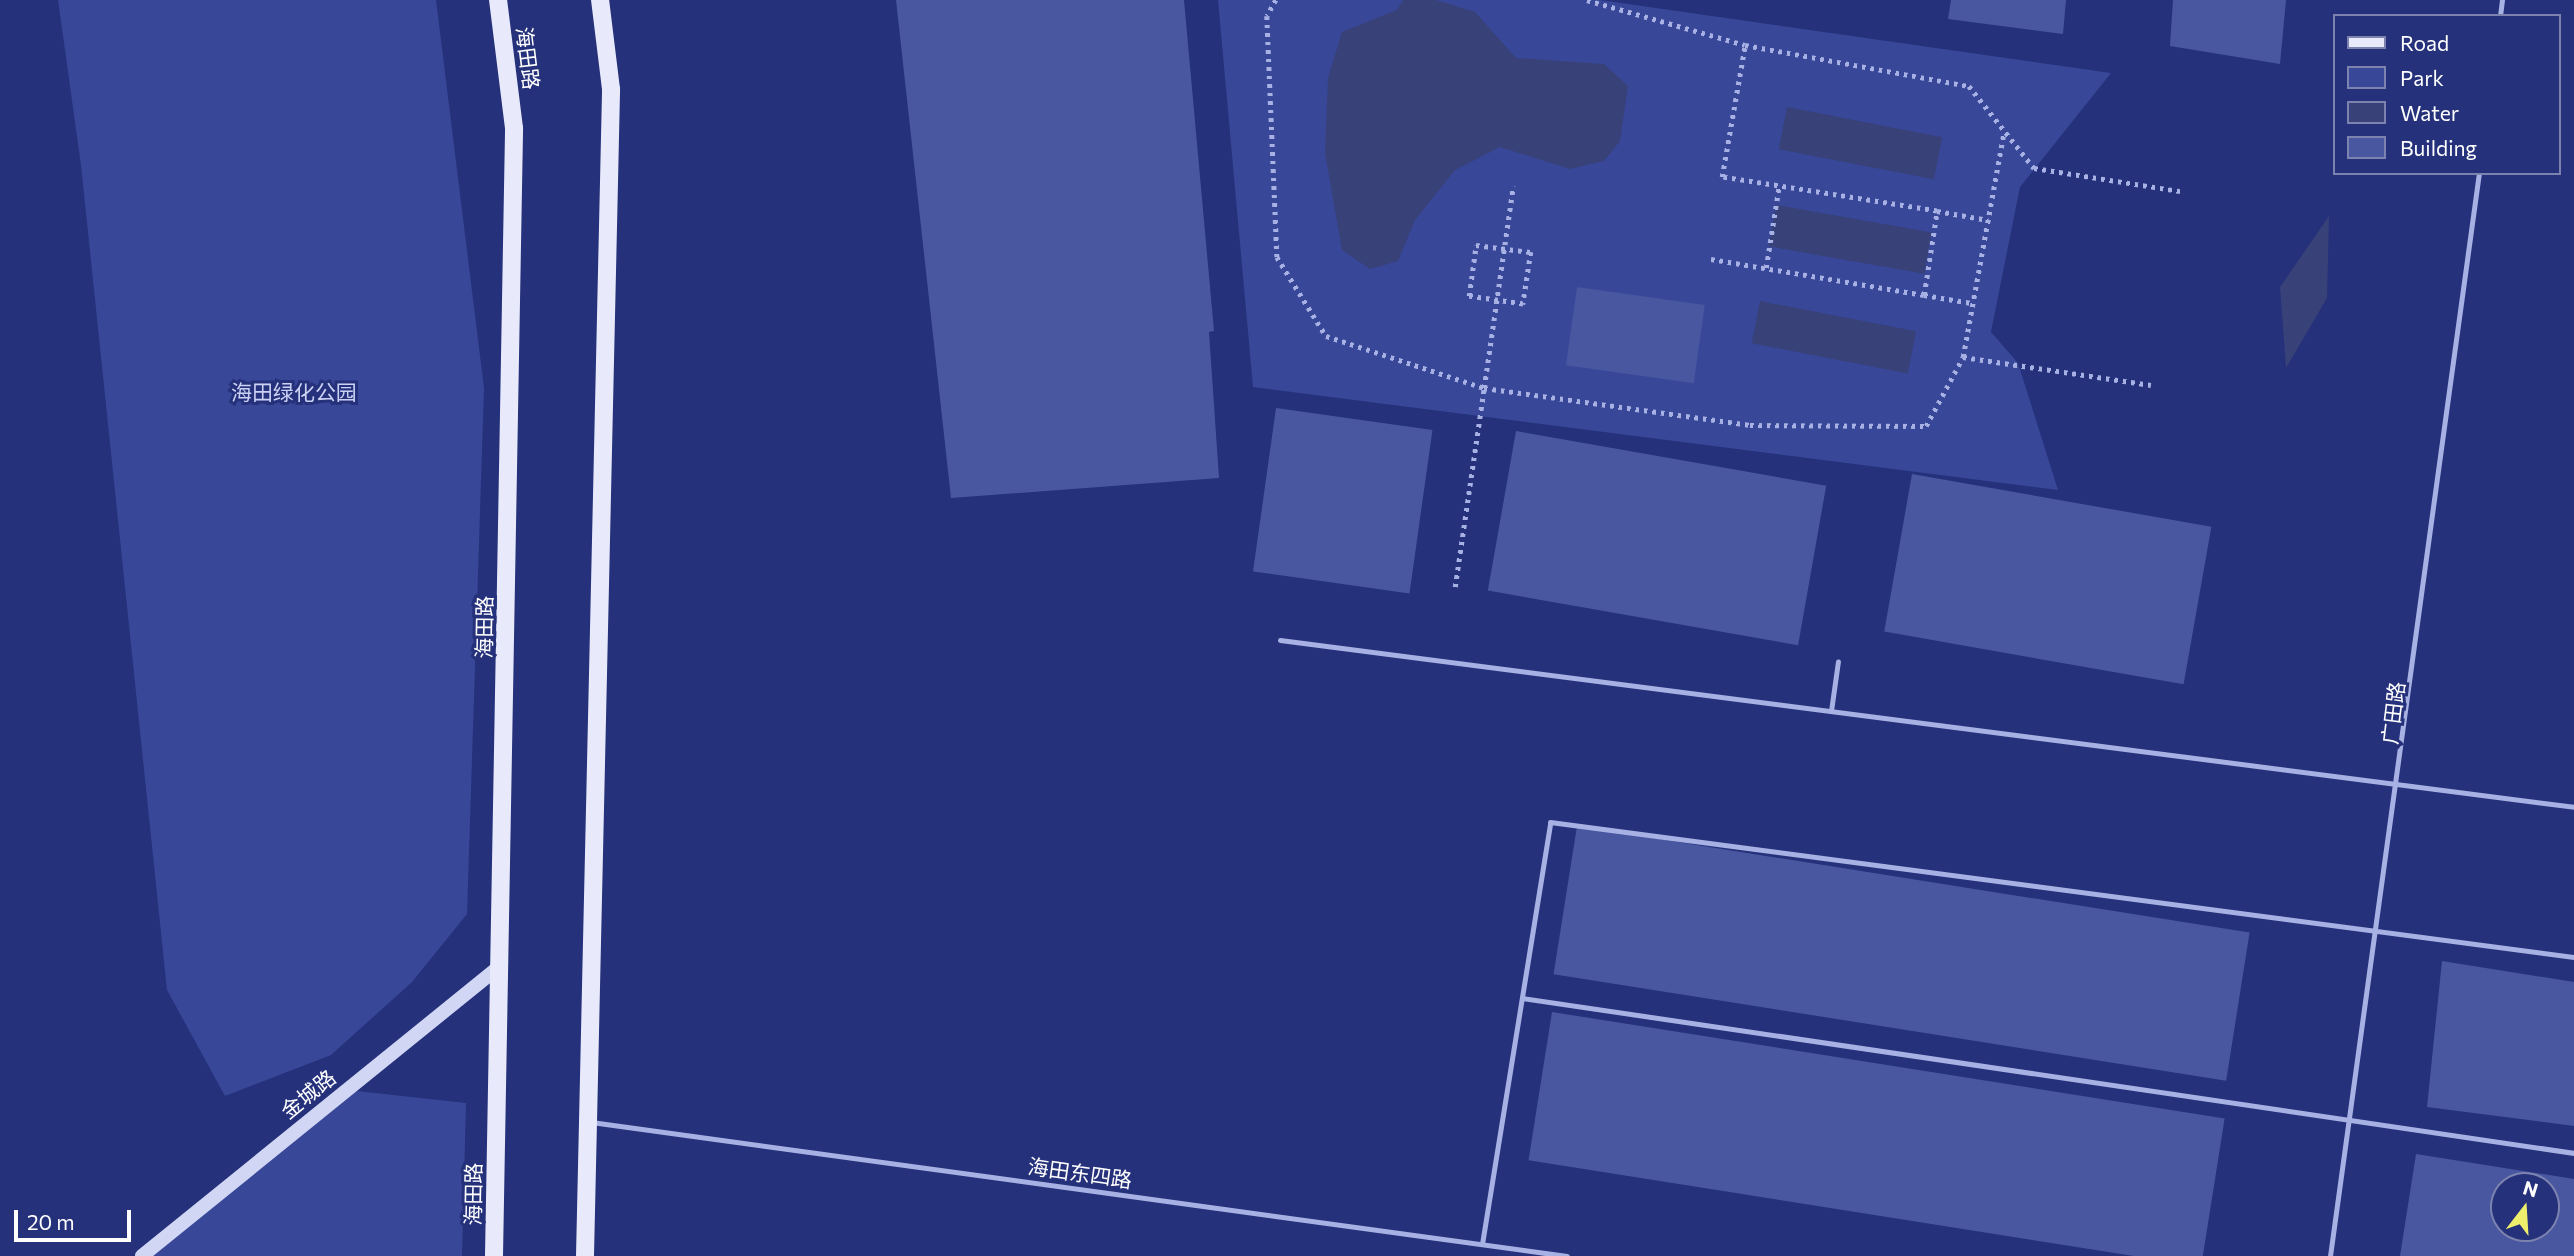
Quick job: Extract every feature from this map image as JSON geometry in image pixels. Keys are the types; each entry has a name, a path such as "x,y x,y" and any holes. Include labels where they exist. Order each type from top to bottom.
{"main road":[{"name":"海田路","path":"494,1256 514,128 498,0"},
{"path":"585,1256 611,89 600,0"}],"street":[{"name":"金城路","path":"142,1256 501,965"}],"lane":[{"name":"广田路","path":"2330,1256 2399,785 2479,175"},
{"path":"1280,640 2574,807"},
{"path":"1830,711 1838,661"},
{"path":"1482,1244 1550,822 2574,957"},
{"path":"1522,998 2574,1153"},
{"name":"海田东四路","path":"588,1122 1567,1256"}],"path":[{"path":"1276,0 1267,16 1277,257 1325,336 1484,388 1750,425 1926,426 1963,357 2005,131"},
{"path":"1587,0 1745,45 1969,86 2034,169 2180,191"},
{"path":"1745,45 1723,177 1987,220"},
{"path":"1455,587 1513,186"},
{"path":"1766,269 1779,186"},
{"path":"1924,295 1937,211"},
{"path":"1476,245 1504,248 1531,252 1523,304 1469,296 1476,245"},
{"path":"1711,259 1972,303"},
{"path":"1963,357 2151,385"}],"green space":[{"name":"海田绿化公园","path":"58,0 436,0 484,388 467,914 412,982 331,1055 225,1096 167,990 81,165"},
{"path":"1218,0 1600,0 2111,73 2020,187 1991,332 2018,363 2058,490 1253,387"},
{"path":"347,1090 466,1103 462,1256 142,1256"}],"water":[{"path":"1403,0 1436,0 1475,12 1516,58 1604,64 1628,86 1620,141 1604,161 1570,169 1500,147 1455,170 1415,220 1398,261 1370,269 1342,250 1325,153 1328,78 1342,32 1397,10"},
{"path":"1787,107 1942,137 1934,179 1779,149"},
{"path":"1776,205 1932,232 1924,274 1769,246"},
{"path":"2329,216 2327,298 2286,368 2280,287"},
{"path":"1760,301 1916,331 1908,374 1752,343"}],"building":[{"path":"896,0 1184,0 1214,331 1209,332 1219,478 951,498"},
{"path":"1951,0 2066,0 2063,34 1948,19"},
{"path":"2173,0 2286,0 2280,64 2170,46"},
{"path":"1577,287 1705,305 1694,383 1566,365"},
{"path":"1276,408 1432,430 1409,593 1253,571"},
{"path":"1516,431 1826,486 1798,645 1488,591"},
{"path":"1912,474 2211,527 2184,684 1884,632"},
{"path":"1577,826 2250,933 2226,1081 1554,974"},
{"path":"2442,961 2574,982 2574,1126 2427,1107"},
{"path":"1552,1012 2225,1119 2203,1256 2134,1256 1529,1160"},
{"path":"2416,1154 2530,1172 2490,1172 2490,1242 2560,1242 2560,1177 2574,1179 2574,1256 2400,1256"}]}
